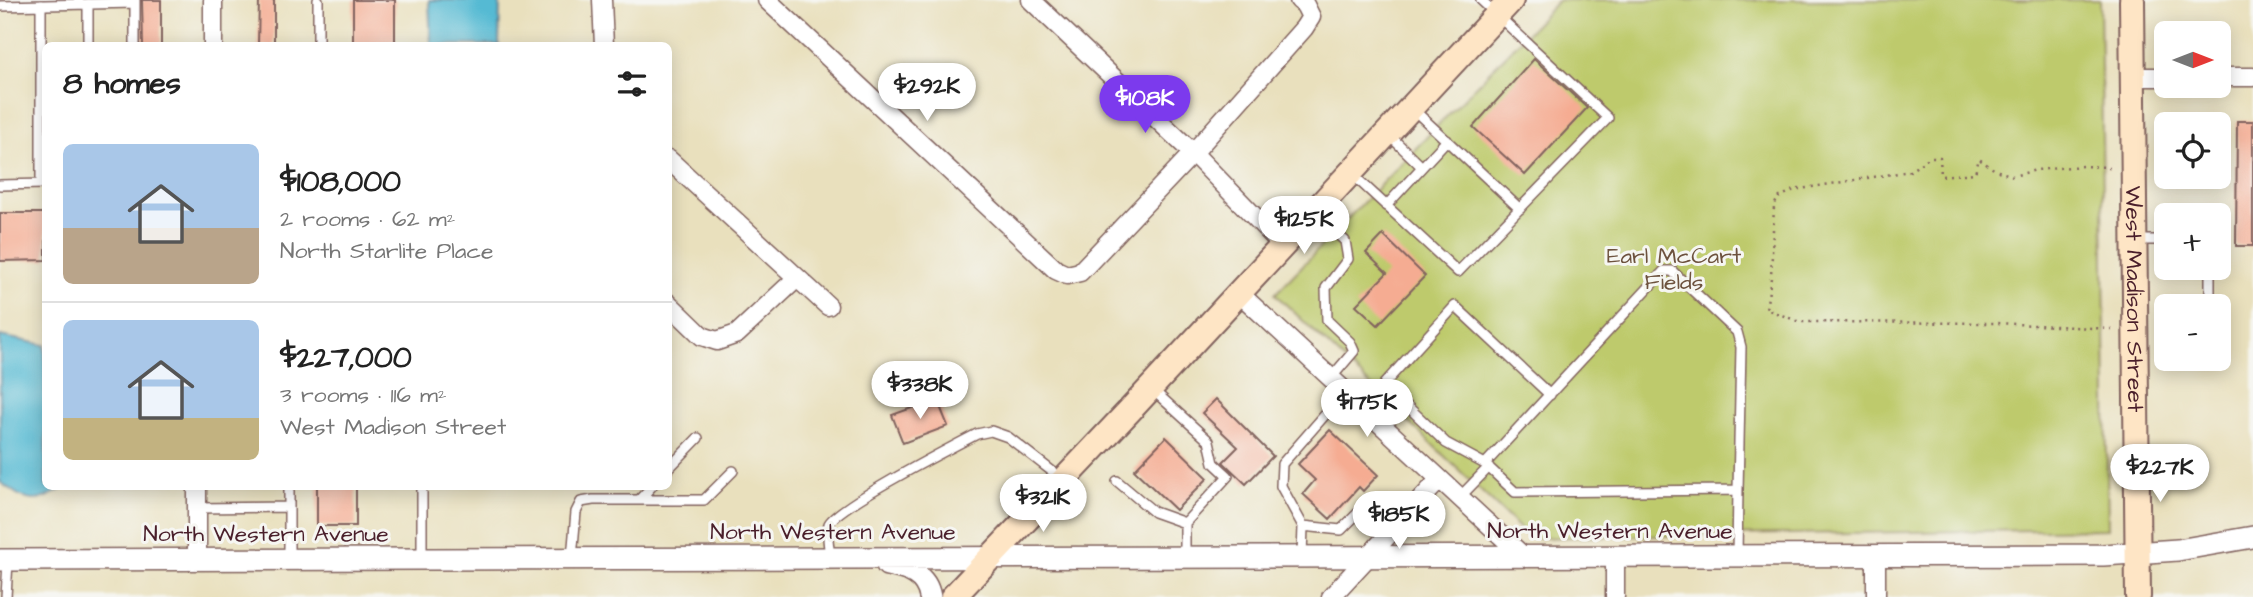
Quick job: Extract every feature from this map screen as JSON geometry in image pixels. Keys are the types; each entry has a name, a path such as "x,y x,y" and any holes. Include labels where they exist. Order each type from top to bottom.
{"main road":[{"name":"West Madison Street","path":"2133,0 2138,597"},
{"path":"953,597 1411,107 1496,5"}],"street":[{"path":"213,0 213,42"},
{"path":"601,0 604,42"},
{"path":"767,0 1056,270 1068,275 1080,272 1193,153 1304,28 1311,17 1299,0"},
{"path":"1031,0 1193,153 1283,246"},
{"path":"2133,77 2154,77"},
{"path":"2231,77 2253,77"},
{"path":"672,166 828,306"},
{"path":"672,307 702,336 717,341 737,334 797,278"},
{"path":"1239,293 1522,556"},
{"path":"1331,597 1439,480"},
{"path":"197,490 197,559"},
{"name":"North Western Avenue","path":"4,560 1876,557 2138,554 2215,545 2253,537"},
{"path":"1615,556 1615,597"},
{"path":"841,557 912,571 926,583 930,597"},
{"path":"1876,557 1876,597"}],"lane":[{"path":"318,0 318,42"},
{"path":"0,6 135,2 135,42"},
{"path":"88,4 88,42"},
{"path":"41,5 42,94"},
{"path":"1350,173 1458,272 1608,118 1496,5"},
{"path":"1411,107 1520,209"},
{"path":"1387,133 1422,167"},
{"path":"1386,205 1447,140"},
{"path":"0,185 42,184"},
{"path":"1314,212 1345,240 1348,259 1326,288 1327,320 1350,342 1354,351 1331,378"},
{"path":"2135,240 2154,240"},
{"path":"1459,498 1664,271 1672,271 1737,332 1741,347 1737,556"},
{"path":"1550,395 1455,306 1384,384 1446,443 1487,466 1515,492 1738,490"},
{"path":"1151,388 1209,441 1214,463 1228,476 1185,523 1185,557"},
{"path":"1302,557 1303,526 1281,486 1282,464 1345,392"},
{"path":"841,557 828,527 836,516 891,481 977,434 991,431 1008,437 1063,480"},
{"path":"672,465 698,438"},
{"path":"572,558 576,512 581,502 704,500 733,471"},
{"path":"1117,481 1154,512 1185,523"},
{"path":"289,490 289,559"},
{"path":"422,490 422,559"},
{"path":"639,500 648,490"},
{"path":"197,508 289,507"},
{"path":"1303,526 1341,530 1362,509 1388,535"},
{"path":"4,560 6,597"}],"path":[{"path":"2110,167 2036,170 2013,176 1995,170 1979,159 1975,173 1941,176 1940,157 1930,157 1910,171 1794,190 1777,198 1774,206 1771,278 1766,309 1800,322 1826,324 1997,323 2112,329"}],"green space":[{"name":"Earl McCart Fields","path":"1559,0 2100,0 2108,529 1530,538 1275,294"}],"water":[{"path":"429,0 500,0 499,42 431,42"},
{"path":"0,336 42,344 42,490 59,490 32,500 18,495 0,482"}],"building":[{"path":"142,0 161,0 161,42 143,42"},
{"path":"259,0 274,0 274,42 258,42"},
{"path":"353,0 395,0 395,42 353,42"},
{"path":"1534,59 1587,108 1525,175 1473,127"},
{"path":"2237,121 2253,121 2253,246 2236,246"},
{"path":"0,213 42,213 42,260 0,261"},
{"path":"1383,235 1425,276 1378,325 1356,305 1387,273 1366,253"},
{"path":"937,399 948,426 903,443 892,415"},
{"path":"1216,399 1273,456 1246,484 1223,462 1238,447 1202,413"},
{"path":"1330,430 1378,475 1363,491 1359,487 1330,519 1303,494 1315,480 1298,464"},
{"path":"1166,437 1208,478 1176,510 1134,470"},
{"path":"317,490 356,490 356,526 317,526"}]}
